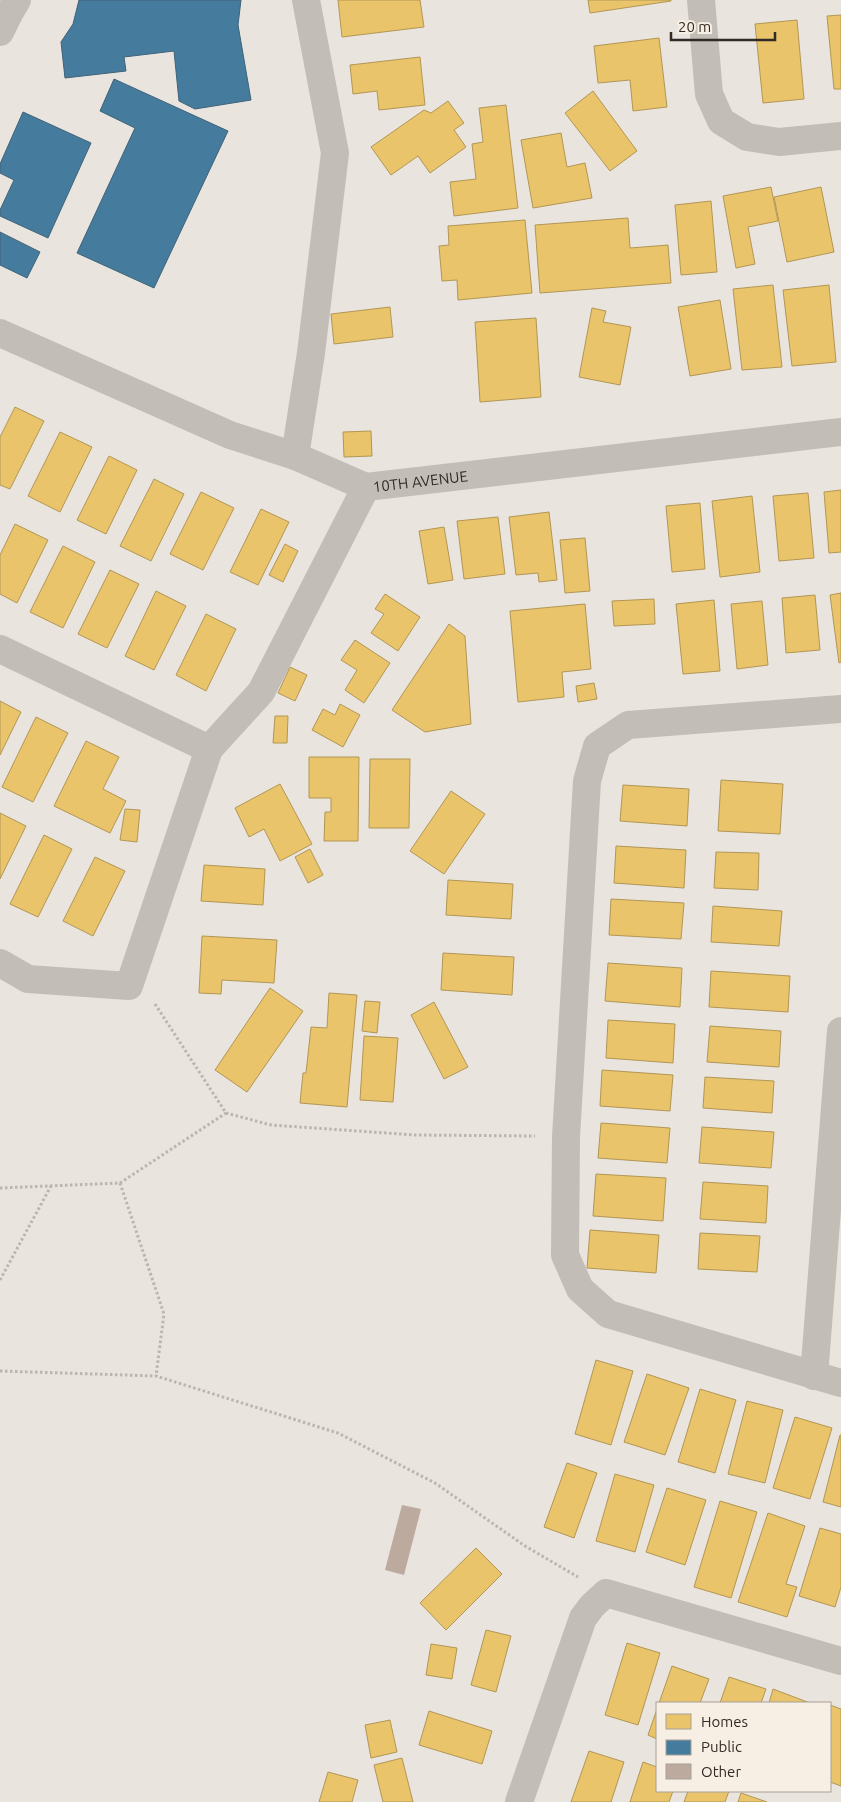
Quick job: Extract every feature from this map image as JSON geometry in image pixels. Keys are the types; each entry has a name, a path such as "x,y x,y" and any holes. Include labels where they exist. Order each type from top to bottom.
{"street":[{"path":"0,32 18,0"},
{"path":"295,456 311,354 336,153 306,0"},
{"path":"701,0 709,94 721,121 747,137 779,142 841,136"},
{"name":"10TH AVENUE","path":"0,333 230,435 295,456 366,487 841,432"},
{"path":"0,963 28,979 129,986 209,749 260,692 366,487"},
{"path":"0,649 209,749"},
{"path":"841,709 628,725 597,746 586,781 566,1137 565,1255 580,1289 608,1314 841,1383"},
{"path":"814,1376 841,1030"},
{"path":"519,1802 583,1618 592,1606 606,1593 841,1661"}],"path":[{"path":"129,986 157,1005 226,1112 271,1125 416,1135 566,1137"},
{"path":"0,1188 120,1183 226,1112"},
{"path":"120,1183 164,1314 156,1376"},
{"path":"0,1280 51,1186"},
{"path":"0,1371 156,1376 338,1433 435,1483 525,1546 606,1593"}],"building: Homes":[{"path":"338,0 420,0 424,27 342,37"},
{"path":"588,0 671,0 671,1 590,13"},
{"path":"841,15 841,89 834,89 827,16"},
{"path":"797,20 804,99 763,103 755,24"},
{"path":"659,38 667,107 633,111 630,80 598,83 594,46"},
{"path":"420,57 425,105 379,110 377,91 353,94 350,65"},
{"path":"593,91 637,151 610,171 565,113"},
{"path":"448,101 464,123 454,130 466,147 430,173 418,156 391,175 371,147 424,110 431,113"},
{"path":"506,105 518,208 454,216 450,182 476,179 472,144 483,142 479,108"},
{"path":"561,133 567,167 585,163 592,198 533,208 521,140"},
{"path":"771,187 778,221 748,227 755,264 736,268 723,196"},
{"path":"821,187 834,252 787,262 774,197"},
{"path":"711,201 717,272 681,275 675,205"},
{"path":"628,218 630,248 668,245 671,283 540,293 535,225"},
{"path":"525,220 532,293 458,300 457,280 442,281 439,246 449,245 448,226"},
{"path":"773,285 782,367 742,370 733,289"},
{"path":"829,285 836,362 792,366 783,290"},
{"path":"720,300 731,369 690,376 678,307"},
{"path":"390,307 393,337 334,344 331,314"},
{"path":"592,308 606,311 603,322 631,327 620,385 579,377"},
{"path":"536,318 541,397 480,402 475,322"},
{"path":"15,407 44,421 10,489 0,485 0,437"},
{"path":"371,431 372,456 344,457 343,432"},
{"path":"60,432 92,447 60,512 28,496"},
{"path":"109,456 137,470 106,534 77,520"},
{"path":"154,479 184,494 151,561 120,546"},
{"path":"841,490 841,552 829,553 824,492"},
{"path":"201,492 234,508 203,570 170,554"},
{"path":"808,493 814,558 779,561 773,496"},
{"path":"752,496 760,572 720,577 712,501"},
{"path":"700,503 705,569 672,572 666,506"},
{"path":"261,509 289,522 258,585 230,572"},
{"path":"549,512 557,580 539,582 538,573 516,575 509,517"},
{"path":"498,517 505,574 464,579 457,521"},
{"path":"15,524 48,540 17,603 0,594 0,555"},
{"path":"444,527 453,580 428,584 419,531"},
{"path":"585,538 590,591 565,593 560,540"},
{"path":"285,544 298,551 283,582 269,575"},
{"path":"63,546 95,562 63,628 30,612"},
{"path":"110,570 139,584 107,648 78,634"},
{"path":"156,591 186,606 154,670 125,656"},
{"path":"841,593 841,662 839,663 830,595"},
{"path":"385,594 420,617 398,651 371,633 384,614 375,609"},
{"path":"815,595 820,650 786,653 782,598"},
{"path":"654,599 655,624 614,626 612,601"},
{"path":"714,600 720,671 683,674 676,604"},
{"path":"762,601 768,665 737,669 731,604"},
{"path":"585,604 591,669 562,672 564,697 518,702 510,611"},
{"path":"206,614 236,629 206,691 176,675"},
{"path":"449,624 465,636 471,724 425,732 392,710"},
{"path":"355,640 390,663 364,703 345,690 357,670 341,660"},
{"path":"290,667 307,675 295,701 278,693"},
{"path":"594,683 597,699 578,702 576,686"},
{"path":"0,701 21,712 0,755"},
{"path":"340,704 360,715 343,747 312,730 323,709 335,715"},
{"path":"275,716 288,716 287,743 273,743"},
{"path":"36,717 68,733 33,802 2,787"},
{"path":"86,741 119,757 103,789 126,801 110,833 54,806"},
{"path":"309,757 359,757 358,841 324,841 325,812 331,812 331,798 309,798"},
{"path":"370,759 410,759 409,828 369,828"},
{"path":"721,780 783,784 780,834 718,831"},
{"path":"280,784 312,844 280,861 264,829 249,837 235,808"},
{"path":"623,785 689,789 687,826 620,821"},
{"path":"451,791 485,814 444,874 410,851"},
{"path":"125,809 140,810 137,842 120,840"},
{"path":"0,813 26,826 0,879"},
{"path":"44,835 72,849 38,917 10,904"},
{"path":"616,846 686,850 684,888 614,883"},
{"path":"310,849 323,875 308,883 295,857"},
{"path":"716,852 759,853 758,890 714,888"},
{"path":"95,857 125,871 93,936 63,921"},
{"path":"204,865 265,869 263,905 201,901"},
{"path":"448,880 513,884 511,919 446,915"},
{"path":"611,899 684,903 681,939 609,935"},
{"path":"713,906 782,911 779,946 711,942"},
{"path":"202,936 277,940 274,983 222,980 221,994 199,993"},
{"path":"443,953 514,957 512,995 441,990"},
{"path":"608,963 682,968 680,1007 605,1001"},
{"path":"711,971 790,976 788,1012 709,1007"},
{"path":"270,988 303,1011 247,1092 215,1070"},
{"path":"329,993 357,995 347,1107 300,1103 303,1073 306,1073 311,1027 327,1028"},
{"path":"365,1001 380,1002 377,1033 362,1031"},
{"path":"434,1002 468,1067 444,1079 411,1015"},
{"path":"608,1020 675,1024 673,1063 606,1058"},
{"path":"710,1026 781,1031 779,1067 707,1062"},
{"path":"364,1036 398,1038 393,1102 360,1100"},
{"path":"602,1070 673,1075 670,1111 600,1106"},
{"path":"705,1077 774,1081 772,1113 703,1108"},
{"path":"601,1123 670,1128 667,1163 598,1158"},
{"path":"702,1127 774,1132 771,1168 699,1163"},
{"path":"596,1174 666,1178 663,1221 593,1216"},
{"path":"703,1182 768,1186 766,1223 700,1219"},
{"path":"590,1230 659,1235 656,1273 587,1268"},
{"path":"700,1233 760,1236 757,1272 698,1269"},
{"path":"596,1360 633,1371 611,1445 575,1434"},
{"path":"647,1374 689,1388 665,1455 624,1442"},
{"path":"700,1389 736,1400 715,1473 678,1462"},
{"path":"747,1401 783,1410 765,1483 728,1474"},
{"path":"795,1417 832,1428 810,1499 773,1488"},
{"path":"841,1435 841,1507 823,1502"},
{"path":"567,1463 597,1473 574,1538 544,1527"},
{"path":"615,1474 654,1485 635,1552 596,1541"},
{"path":"667,1488 706,1500 685,1565 646,1552"},
{"path":"720,1501 757,1512 731,1598 694,1587"},
{"path":"768,1513 805,1526 786,1584 797,1587 787,1617 738,1602"},
{"path":"820,1528 841,1534 841,1587 835,1607 799,1596"},
{"path":"476,1548 502,1574 446,1630 420,1603"},
{"path":"486,1630 511,1636 496,1692 471,1685"},
{"path":"627,1643 660,1653 638,1725 605,1715"},
{"path":"431,1644 457,1648 452,1679 426,1675"},
{"path":"672,1666 709,1679 700,1702 659,1702"},
{"path":"729,1677 766,1689 761,1702 720,1702"},
{"path":"773,1689 807,1702 769,1702"},
{"path":"831,1705 841,1709 841,1786 831,1782"},
{"path":"429,1711 492,1731 482,1764 419,1745"},
{"path":"656,1712 656,1739 648,1735"},
{"path":"390,1720 397,1752 371,1758 365,1725"},
{"path":"589,1751 624,1762 611,1802 571,1802"},
{"path":"402,1758 413,1802 383,1802 374,1765"},
{"path":"643,1762 656,1767 656,1792 673,1792 669,1802 630,1802"},
{"path":"328,1772 358,1780 352,1802 319,1802"},
{"path":"688,1792 729,1792 725,1802 684,1802"},
{"path":"741,1793 767,1802 738,1802"}],"building: Public":[{"path":"79,0 241,0 238,25 251,100 195,109 179,101 174,51 124,57 126,71 65,78 61,42 73,24"},
{"path":"114,79 228,131 154,288 77,253 135,128 100,111"},
{"path":"23,112 91,143 48,238 0,216 0,210 14,180 0,173 0,164"},
{"path":"0,232 40,252 27,278 0,265"}],"building: Other":[{"path":"402,1505 421,1509 404,1575 385,1570"}]}
